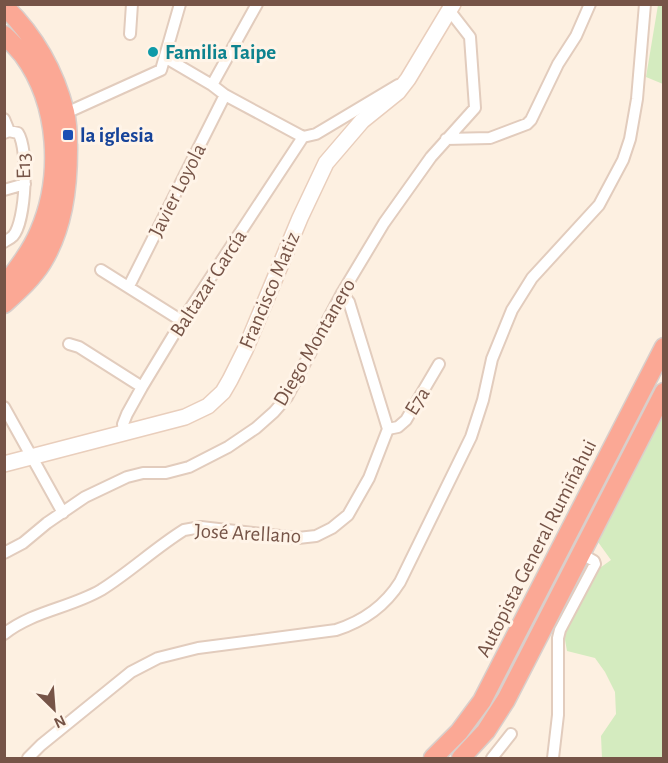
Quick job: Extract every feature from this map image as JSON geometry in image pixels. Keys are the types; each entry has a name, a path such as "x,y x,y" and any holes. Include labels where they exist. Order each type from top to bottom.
{"highway":[{"path":"4,6 34,40 44,57 66,113 68,184 59,223 42,263 30,279 4,304"},
{"path":"4,35 23,56 43,93 52,125 54,148 50,202 29,251 4,286"},
{"name":"Autopista General Rumiñahui","path":"433,759 459,732 482,701 663,348"},
{"name":"Autopista General Rumiñahui","path":"461,759 486,731 506,700 663,392"}],"street":[{"path":"130,34 132,4"},
{"path":"66,113 161,70 180,4"},
{"path":"212,85 257,4"},
{"path":"446,139 497,137 520,128 531,120 558,64 576,36 590,4"},
{"path":"28,759 41,745 131,672 158,658 198,648 336,630 373,613 392,595 471,437 483,400 492,359 513,310 532,278 599,205 623,160 630,139 637,99 645,4"},
{"name":"Diego Montanero","path":"4,553 23,543 85,497 127,477 143,473 166,473 189,467 228,447 256,428 287,397 342,293 384,222 446,139 475,108 470,37 451,7"},
{"name":"Francisco Matiz","path":"4,464 191,415 208,406 223,392 245,350 300,218 326,163 362,121 398,92 451,7"},
{"path":"166,58 225,95 303,137 316,134 408,79"},
{"name":"Javier Loyola","path":"129,286 225,95"},
{"name":"E13","path":"4,119 11,132 22,140 26,171 18,224 9,239"},
{"name":"Baltazar García","path":"124,433 123,424 142,387 182,321 303,137"},
{"path":"4,190 25,184"},
{"path":"101,270 182,321"},
{"path":"342,293 349,302 388,429"},
{"path":"69,344 79,347 142,387"},
{"name":"E7a","path":"388,429 398,427 406,420 439,364"},
{"path":"4,407 63,513"},
{"name":"José Arellano","path":"4,634 21,622 66,606 101,590 184,530 201,527 297,537 316,536 332,528 348,514 362,492 388,429"},
{"path":"553,759 558,715 558,638 595,564 594,561 580,553"},
{"path":"492,759 511,734"}],"green space":[{"path":"658,5 663,5 663,84 646,77"},
{"path":"663,408 663,758 602,758 601,736 616,714 615,692 595,658 567,651 564,634 597,570 611,560 598,542"}],"place":[{"name":"Familia Taipe","path":"153,52"},
{"name":"la iglesia","path":"68,135"}]}
